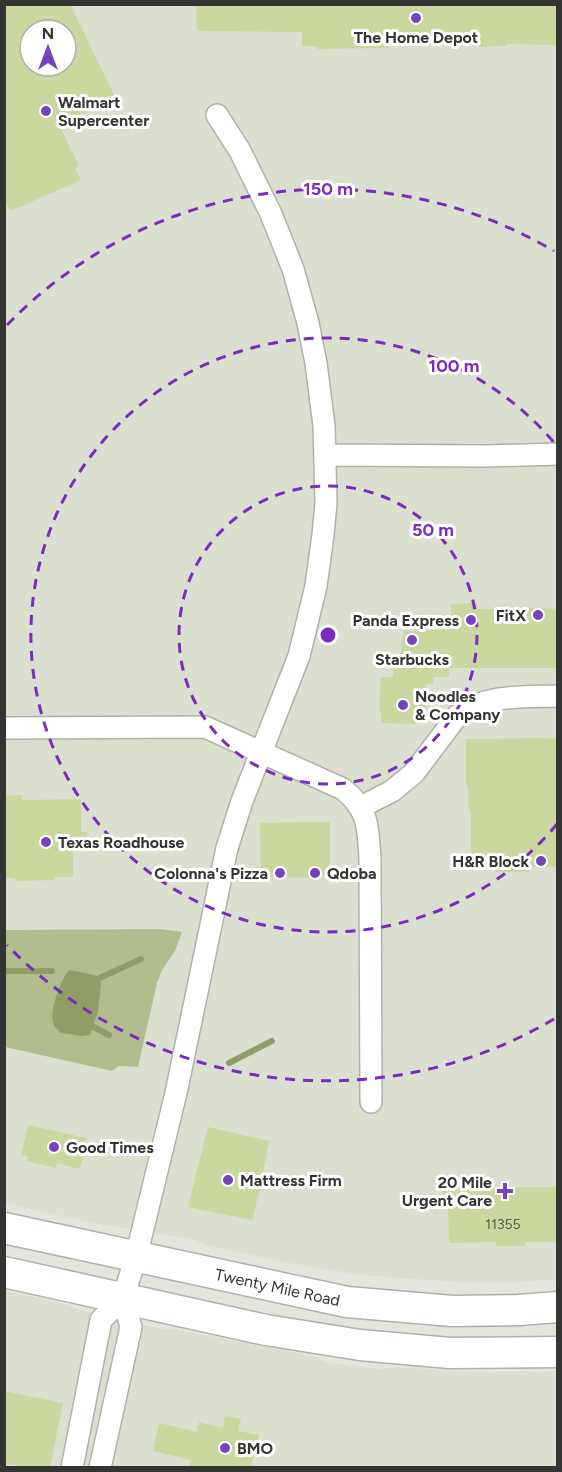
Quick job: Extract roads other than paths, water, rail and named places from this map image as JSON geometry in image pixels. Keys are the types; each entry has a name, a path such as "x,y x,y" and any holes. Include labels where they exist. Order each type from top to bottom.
{"main road":[{"name":"Twenty Mile Road","path":"4,1228 347,1302 453,1311 519,1311 558,1307"},
{"path":"4,1272 266,1330 360,1345 432,1352 558,1352"}],"street":[{"path":"72,1467 101,1320 123,1298 136,1257 176,1093 227,848 242,801 299,656 314,596 323,535 326,455 322,403 316,363 299,288 262,193 240,151 217,115"},
{"path":"326,455 558,454"},
{"path":"361,807 392,790 414,773 457,716 466,709 498,699 558,696"},
{"path":"4,728 197,726 222,734 343,789 361,807 367,822 370,859 371,1102"},
{"path":"100,1467 131,1327 123,1298"}],"waterway":[{"path":"93,981 141,959"},
{"path":"4,971 52,971"},
{"path":"86,1023 109,1035"},
{"path":"229,1063 272,1041"}],"place":[{"name":"The Home Depot","path":"416,18"},
{"name":"Walmart Supercenter","path":"46,111"},
{"name":"FitX","path":"538,615"},
{"name":"Panda Express","path":"471,620"},
{"name":"Starbucks","path":"412,640"},
{"name":"Noodles & Company","path":"403,705"},
{"name":"Texas Roadhouse","path":"46,842"},
{"name":"H&R Block","path":"541,861"},
{"name":"Colonna's Pizza","path":"280,873"},
{"name":"Qdoba","path":"315,873"},
{"name":"Good Times","path":"54,1147"},
{"name":"Mattress Firm","path":"228,1180"},
{"name":"20 Mile Urgent Care","path":"505,1191"},
{"name":"BMO","path":"225,1448"}]}
